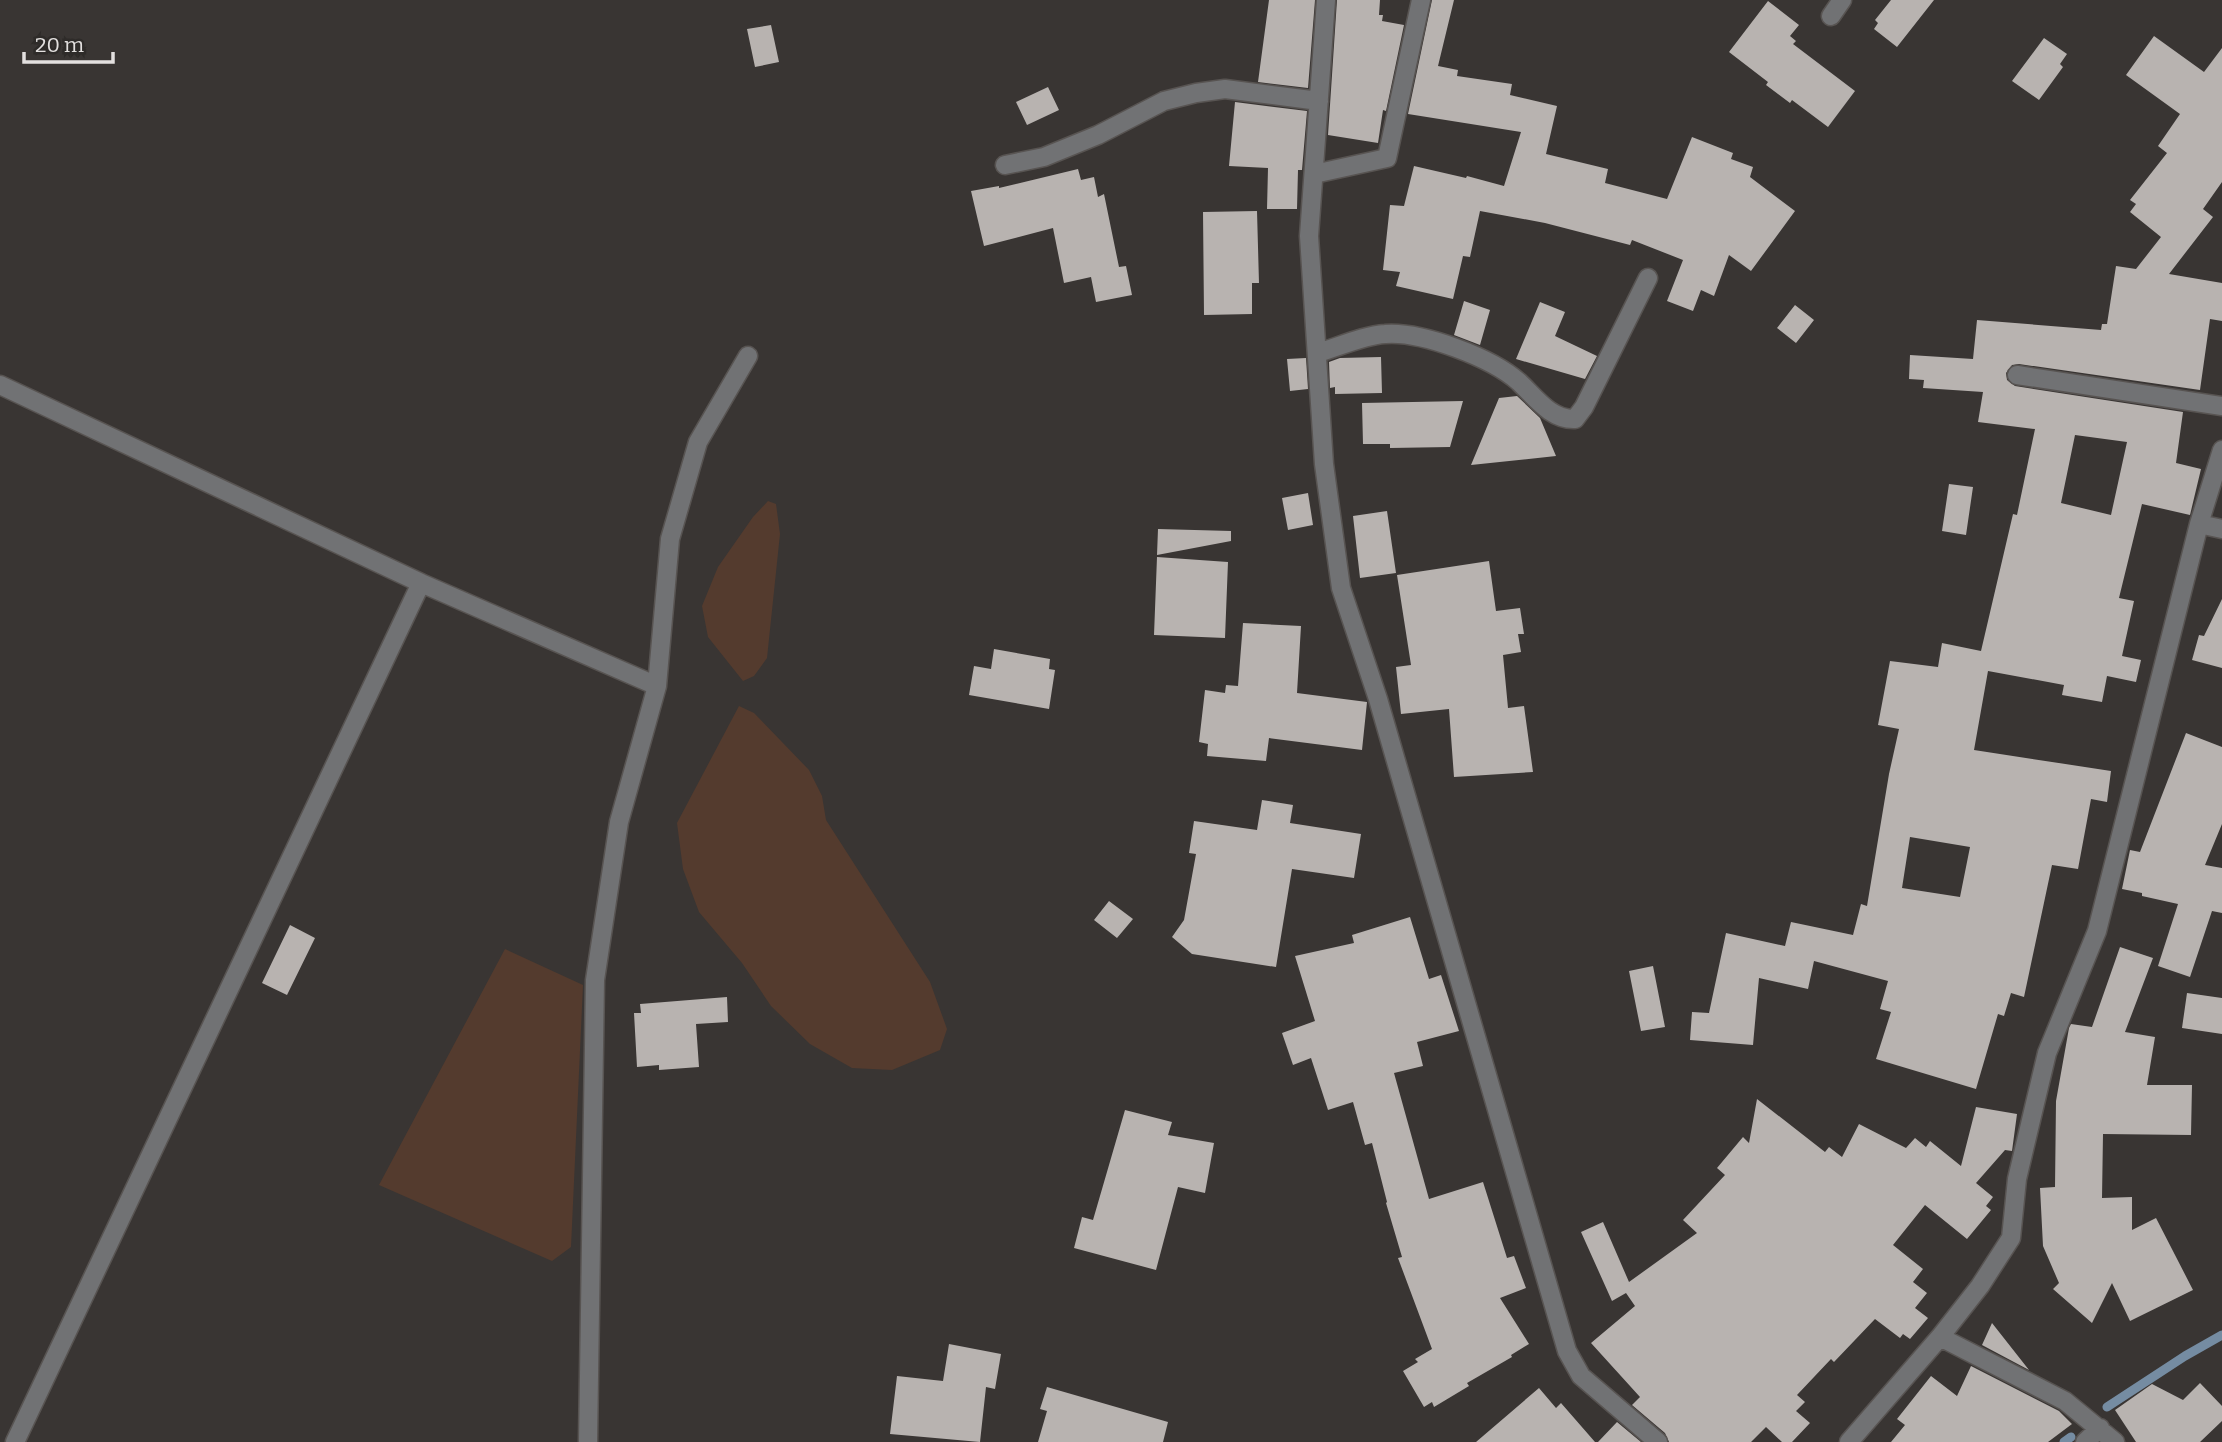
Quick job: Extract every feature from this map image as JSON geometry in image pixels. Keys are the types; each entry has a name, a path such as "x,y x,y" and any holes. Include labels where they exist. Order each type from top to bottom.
{"street":[{"path":"1326,0 1309,236 1324,464 1341,588 1378,699 1567,1351 1581,1376 1658,1442"},
{"path":"1314,174 1387,158 1421,0"},
{"path":"1831,16 1842,0"},
{"path":"1004,165 1044,157 1098,135 1164,102 1196,93 1226,89 1319,101"},
{"path":"1318,353 1384,334 1422,336 1492,364 1517,380 1541,405 1562,420 1575,419 1584,407 1648,278"},
{"path":"588,1442 595,979 618,822 657,686 670,539 698,442 748,356"},
{"path":"2017,375 2222,406"},
{"path":"0,385 421,583 657,686"},
{"path":"1849,1442 1940,1337 1980,1286 2011,1238 2017,1179 2047,1053 2097,931 2199,524 2222,450"},
{"path":"2199,524 2222,529"},
{"path":"15,1442 421,583"},
{"path":"1940,1337 2065,1401 2115,1442"},
{"path":"2085,1442 2100,1428"}],"shaded area":[{"path":"768,501 776,504 780,534 767,658 754,676 743,681 708,637 702,606 718,567 753,517"},
{"path":"739,706 754,713 809,770 822,796 826,820 930,982 947,1029 940,1050 892,1070 852,1068 810,1044 771,1006 742,963 699,912 683,869 677,823"},
{"path":"505,949 583,985 571,1247 552,1261 379,1185"}],"building":[{"path":"1269,0 1315,0 1308,88 1258,82"},
{"path":"1337,0 1380,0 1379,15 1383,15 1382,21 1404,25 1386,111 1383,110 1378,143 1328,135"},
{"path":"1432,0 1454,0 1438,66 1458,70 1457,76 1512,84 1510,95 1557,106 1546,154 1608,169 1605,183 1667,199 1692,137 1733,153 1731,159 1753,167 1750,177 1795,211 1751,271 1729,255 1714,296 1701,290 1693,311 1667,301 1683,260 1632,240 1630,245 1545,223 1480,211 1470,257 1463,256 1453,299 1396,286 1400,272 1383,270 1390,205 1404,206 1414,166 1504,186 1521,132 1408,114"},
{"path":"1891,0 1934,0 1897,47 1874,29 1878,23 1875,20"},
{"path":"1768,1 1799,25 1790,36 1796,41 1793,44 1855,91 1828,127 1792,100 1790,103 1766,85 1768,82 1729,52"},
{"path":"771,25 779,62 755,67 747,29"},
{"path":"2154,36 2204,72 2222,48 2222,182 2203,209 2213,217 2169,274 2222,283 2222,321 2210,319 2200,390 2019,364 2012,365 2006,373 2007,380 2015,386 2183,412 2176,463 2201,469 2190,515 2142,504 2119,598 2134,601 2122,656 2141,660 2136,682 2107,676 2102,702 2062,695 2064,685 1988,671 1974,750 2111,771 2107,802 2091,799 2078,869 2052,865 2024,997 2011,993 2004,1016 1998,1014 1976,1089 1876,1059 1891,1012 1880,1009 1888,981 1814,961 1808,989 1759,978 1753,1045 1690,1040 1692,1012 1709,1013 1726,933 1785,946 1791,922 1853,935 1861,904 1867,906 1899,729 1878,725 1890,661 1938,667 1942,643 1981,651 2013,514 2017,515 2035,429 1978,422 1983,392 1923,388 1924,380 1909,379 1910,355 1973,359 1977,320 2101,330 2102,324 2107,324 2116,266 2136,269 2161,237 2130,212 2136,204 2130,200 2167,153 2158,146 2180,114 2126,75","holes":["2075,435 2127,442 2111,515 2061,503","1910,837 1970,847 1960,897 1902,888"]},
{"path":"2044,38 2067,54 2060,64 2063,67 2039,100 2012,81"},
{"path":"1048,87 1059,110 1027,125 1016,102"},
{"path":"1235,102 1307,111 1302,170 1298,170 1297,209 1267,209 1268,168 1229,166"},
{"path":"1078,169 1081,180 1094,177 1098,197 1104,194 1119,267 1126,266 1132,295 1096,302 1091,277 1064,283 1053,228 984,246 971,191 999,188"},
{"path":"1257,211 1259,283 1252,283 1252,314 1204,315 1203,212"},
{"path":"1464,301 1490,310 1480,345 1454,335"},
{"path":"1540,302 1565,312 1555,336 1597,356 1585,379 1516,359"},
{"path":"1795,305 1814,320 1796,343 1777,328"},
{"path":"1381,357 1382,393 1335,394 1335,387 1330,388 1329,362 1340,358"},
{"path":"1306,358 1308,389 1290,391 1287,359"},
{"path":"1517,396 1540,418 1556,456 1471,465 1499,398"},
{"path":"1463,401 1450,447 1390,448 1390,444 1363,444 1362,403"},
{"path":"1949,484 1973,487 1966,535 1942,531"},
{"path":"1308,493 1313,525 1288,530 1282,498"},
{"path":"1387,511 1396,573 1360,578 1353,516"},
{"path":"1158,529 1231,531 1231,541 1157,555"},
{"path":"1157,557 1228,562 1225,638 1154,635"},
{"path":"1489,561 1496,611 1520,608 1524,634 1518,634 1521,652 1503,655 1508,708 1524,706 1533,772 1454,777 1449,709 1401,714 1396,667 1411,665 1397,575"},
{"path":"2222,599 2222,668 2192,660 2199,635 2204,636"},
{"path":"1243,623 1301,626 1297,693 1367,702 1362,750 1269,738 1266,761 1207,756 1208,744 1199,742 1205,690 1225,693 1226,685 1238,686"},
{"path":"994,649 1050,659 1049,669 1055,670 1049,709 969,695 974,666 991,669"},
{"path":"2186,733 2222,747 2222,824 2205,865 2222,868 2222,913 2212,911 2190,977 2158,966 2178,904 2122,889 2130,850 2140,852"},
{"path":"1262,800 1293,805 1290,823 1361,834 1354,878 1292,869 1276,967 1192,954 1172,937 1184,920 1196,854 1189,853 1194,821 1257,830"},
{"path":"1109,901 1133,919 1117,938 1094,920"},
{"path":"1410,917 1429,979 1441,975 1459,1031 1417,1042 1423,1066 1394,1073 1429,1199 1483,1182 1507,1258 1514,1256 1526,1288 1500,1298 1529,1344 1434,1407 1432,1402 1424,1407 1403,1371 1418,1362 1415,1359 1432,1349 1398,1258 1402,1257 1372,1143 1365,1145 1353,1102 1328,1110 1311,1058 1293,1065 1282,1033 1315,1021 1295,956 1354,943 1352,935"},
{"path":"290,925 315,938 287,995 262,983"},
{"path":"2120,947 2153,958 2125,1032 2155,1037 2147,1085 2192,1085 2191,1135 2103,1134 2102,1198 2132,1197 2132,1230 2156,1218 2193,1290 2130,1321 2112,1283 2092,1323 2053,1289 2059,1283 2043,1246 2040,1188 2055,1187 2056,1101 2069,1028 2071,1024 2092,1027"},
{"path":"1653,966 1665,1027 1641,1031 1629,971"},
{"path":"2187,993 2222,998 2222,1034 2182,1028"},
{"path":"727,997 728,1022 696,1024 699,1067 659,1070 659,1065 637,1067 634,1013 641,1013 640,1004"},
{"path":"1757,1099 1825,1152 1829,1147 1842,1157 1859,1124 1906,1148 1915,1138 1926,1147 1930,1141 1961,1166 1976,1107 2017,1114 2012,1151 2005,1150 1976,1183 1993,1197 1986,1206 1991,1210 1967,1239 1925,1205 1893,1245 1923,1269 1913,1282 1927,1293 1915,1308 1928,1318 1910,1339 1903,1334 1900,1338 1875,1319 1834,1362 1831,1359 1797,1395 1805,1402 1796,1411 1810,1423 1792,1442 1782,1442 1766,1427 1751,1442 1669,1442 1665,1433 1632,1405 1640,1397 1591,1343 1635,1306 1626,1293 1612,1301 1581,1232 1603,1222 1629,1282 1697,1233 1683,1220 1725,1175 1717,1168 1743,1137 1749,1143"},
{"path":"1125,1110 1172,1122 1168,1135 1214,1143 1205,1193 1178,1187 1156,1270 1074,1248 1082,1217 1093,1220"},
{"path":"1992,1323 2029,1370 1982,1345"},
{"path":"949,1344 1001,1354 995,1389 986,1387 980,1442 890,1434 897,1376 943,1381"},
{"path":"1971,1366 2059,1411 2072,1424 2048,1442 1891,1442 1905,1425 1897,1419 1931,1376 1957,1396"},
{"path":"2200,1383 2222,1406 2222,1421 2200,1442 2136,1442 2115,1410 2152,1384 2183,1400"},
{"path":"1047,1387 1168,1422 1163,1442 1038,1442 1047,1411 1040,1409"},
{"path":"1539,1388 1556,1408 1561,1403 1595,1442 1476,1442"},
{"path":"1617,1422 1641,1442 1598,1442"}],"waterway":[{"path":"2107,1407 2222,1335"},
{"path":"2064,1442 2071,1437"}]}
